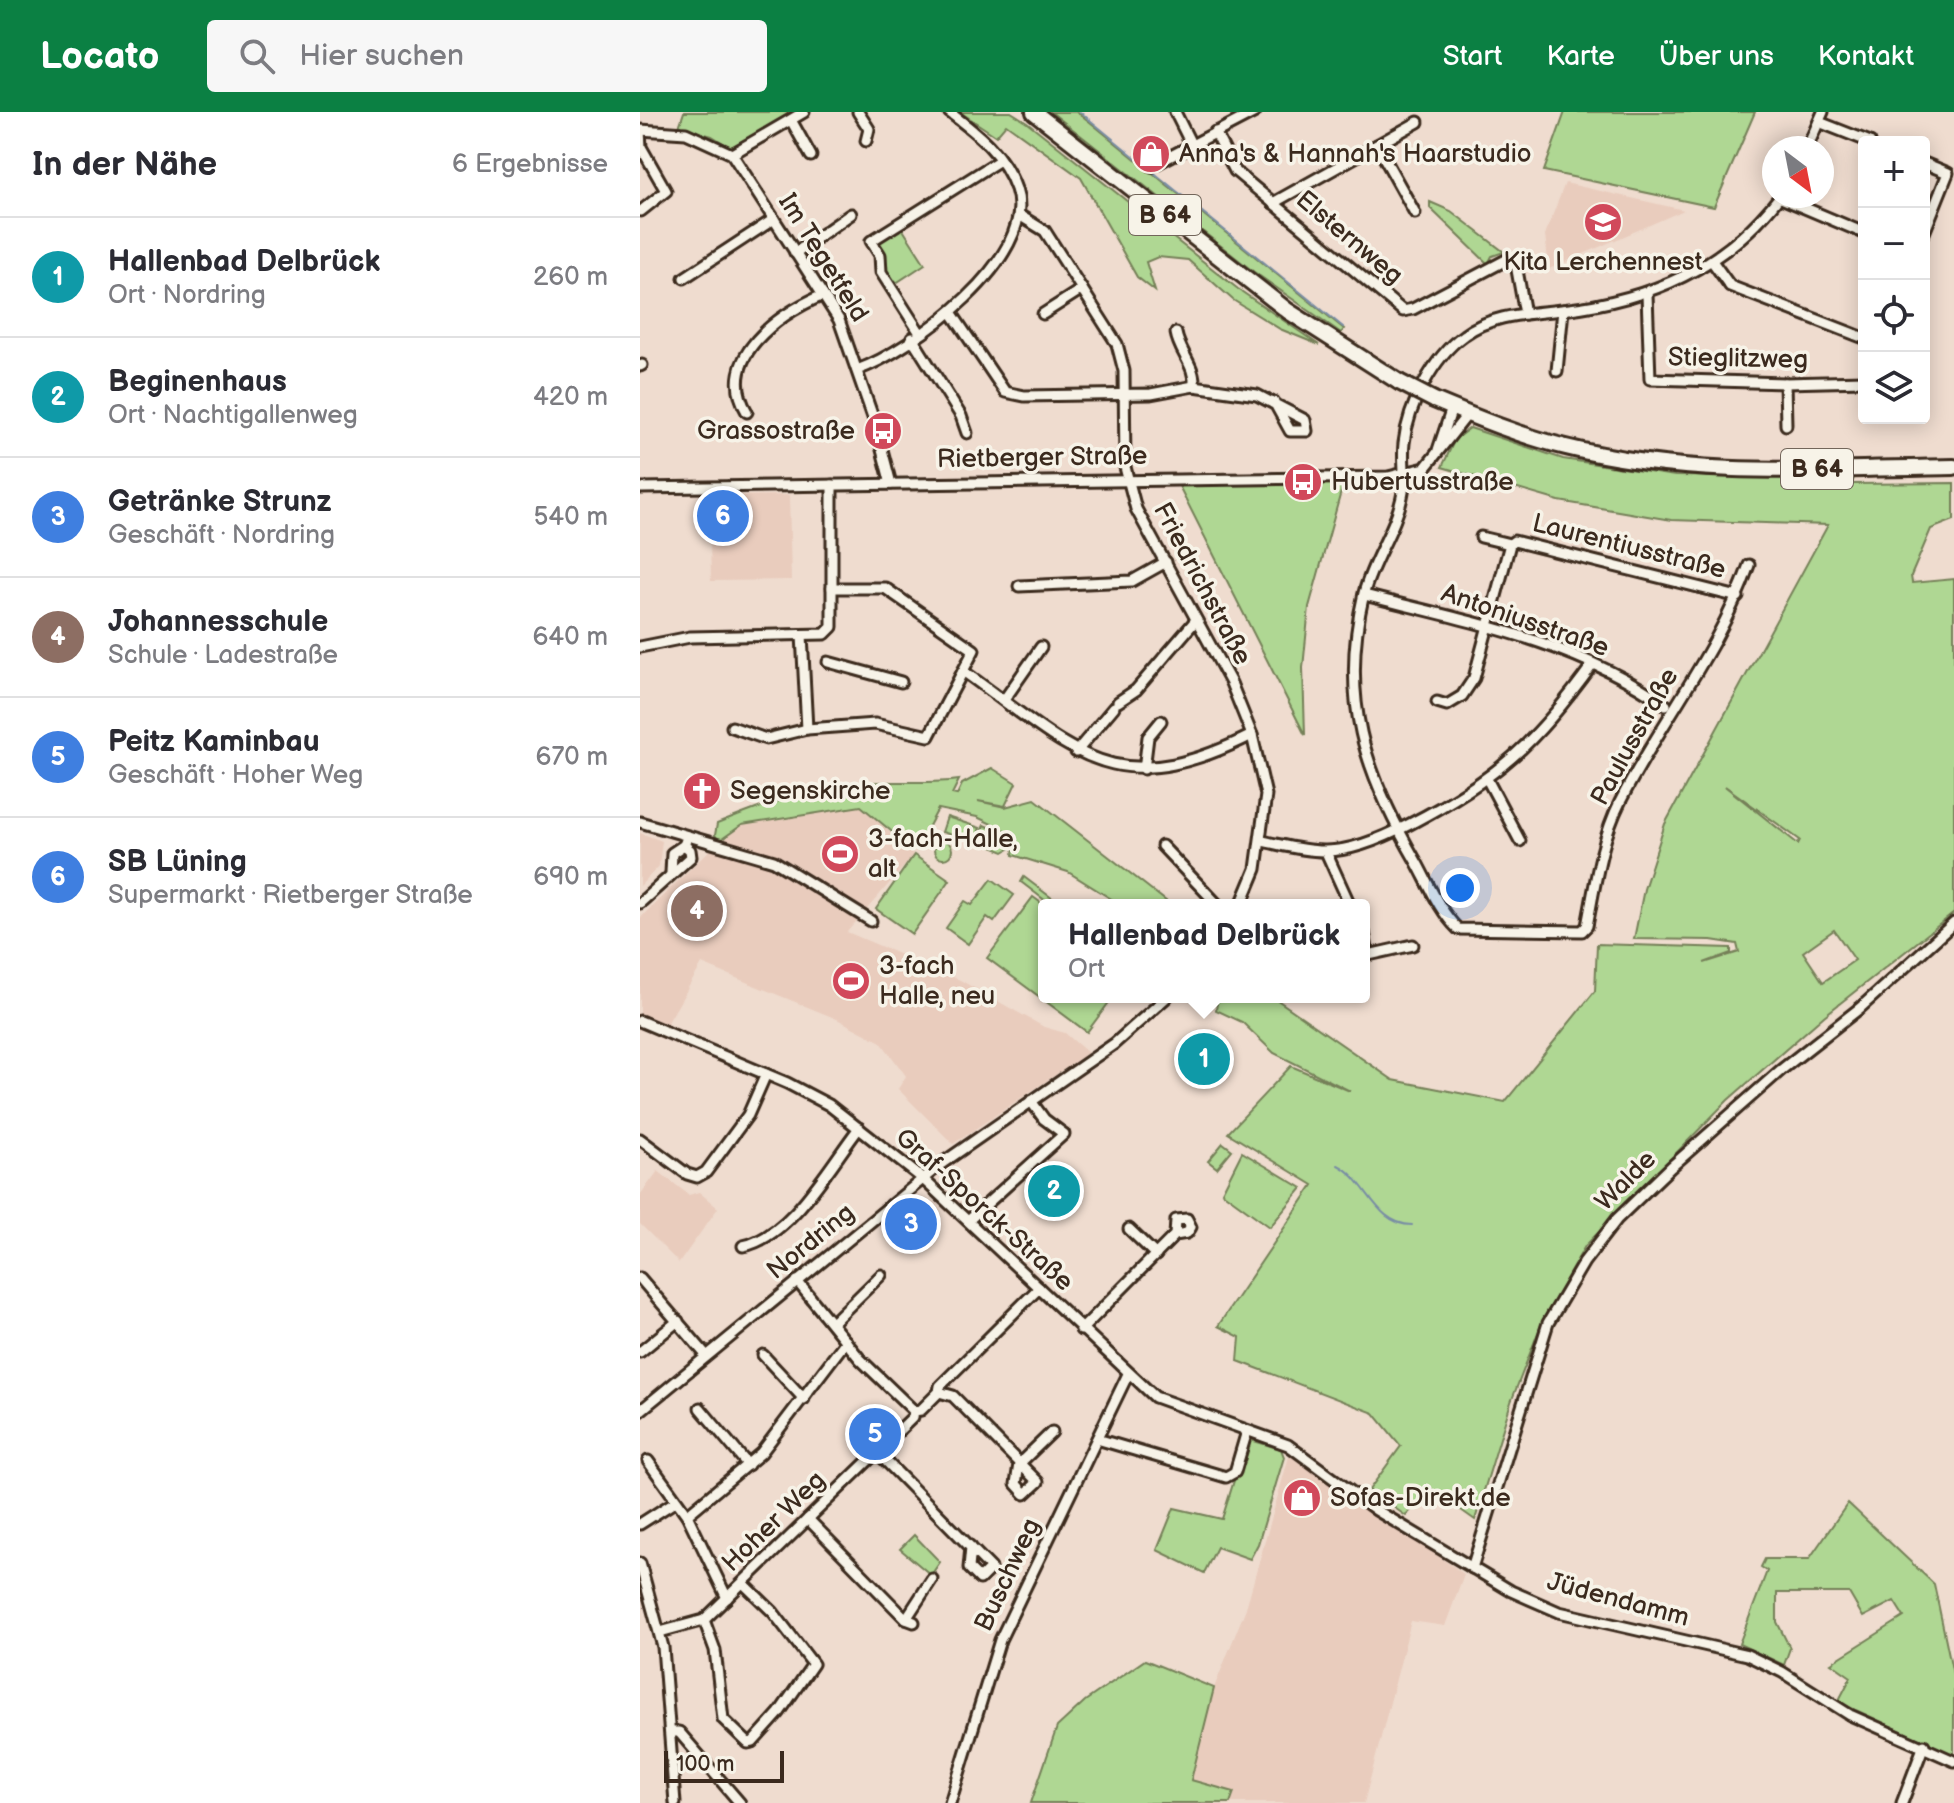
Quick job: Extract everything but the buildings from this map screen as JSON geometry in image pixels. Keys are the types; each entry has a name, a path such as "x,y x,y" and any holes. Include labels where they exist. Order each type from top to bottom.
{"main road":[{"name":"B 64","path":"1034,112 1288,311 1399,382 1467,415 1565,447 1680,466 1750,471 1954,467"}],"street":[{"path":"641,211 666,191 641,147 640,130 686,133 732,154 804,112"},
{"path":"858,112 869,129 866,141"},
{"path":"857,370 951,312 982,285 997,264 1019,215 1017,190 1000,160 987,141 949,112"},
{"path":"1175,112 1191,144"},
{"path":"1152,166 1255,112"},
{"path":"1812,136 1821,117 1858,136"},
{"path":"791,120 811,156"},
{"path":"1273,203 1418,122"},
{"name":"Elsternweg","path":"1215,132 1235,171 1403,311 1413,309 1508,259 1515,259 1525,314"},
{"path":"1377,145 1415,213"},
{"name":"Im Tegetfeld","path":"732,154 839,320 891,484"},
{"path":"967,433 961,416 881,272 880,255 871,241 1000,160"},
{"path":"1930,166 1948,173 1930,218"},
{"path":"1398,830 1362,747 1353,699 1354,648 1372,565 1397,513 1404,475 1403,448 1410,417 1446,350 1478,326 1525,314 1647,294 1679,282 1745,236 1770,208"},
{"path":"1807,208 1858,230"},
{"path":"795,253 851,214"},
{"name":"Friedrichstraße","path":"1019,215 1045,231 1117,344 1124,371 1127,481 1136,509 1231,683 1252,735 1266,795 1262,841 1243,899"},
{"path":"684,278 774,219"},
{"name":"Stieglitzweg","path":"1712,261 1730,286 1858,336"},
{"path":"1043,314 1082,289"},
{"name":"Stieglitzweg","path":"1647,294 1650,379 1785,383 1858,381"},
{"path":"747,412 740,400 740,364 762,331 823,295"},
{"path":"1557,371 1563,310"},
{"path":"951,312 1005,392 1024,396 1151,394 1194,386 1257,395 1274,402"},
{"path":"1176,333 1178,345 1195,374 1194,386"},
{"path":"1785,383 1786,425"},
{"path":"1437,453 1452,408"},
{"path":"1404,475 1422,470 1467,415"},
{"name":"Rietberger Straße","path":"640,488 1404,475"},
{"path":"640,647 690,637 825,634 832,627 832,485"},
{"name":"Laurentiusstraße","path":"1481,537 1510,544 1514,541 1738,597"},
{"name":"Laurentiusstraße","path":"1437,702 1447,705 1462,696 1474,678 1510,544"},
{"path":"1019,586 1132,581 1166,562"},
{"name":"Paulusstraße","path":"1398,830 1458,929 1575,931 1587,926 1599,864 1619,804 1671,718 1672,705 1730,616 1749,565"},
{"path":"732,727 766,739 807,729 875,724 929,736 974,650 885,588 832,588"},
{"name":"Antoniusstraße","path":"1364,595 1489,626 1593,664 1672,705"},
{"path":"1076,752 1116,705 1136,690 1196,620"},
{"path":"802,635 807,729"},
{"path":"1004,700 1041,647"},
{"path":"828,662 901,682"},
{"path":"1262,841 1326,852 1368,842 1454,802 1516,757 1553,719 1593,664"},
{"path":"963,671 1076,752 1097,761 1144,769 1180,765 1252,735"},
{"path":"1144,769 1148,737 1161,721"},
{"path":"1487,779 1520,841"},
{"path":"640,822 686,841 774,861 871,921"},
{"path":"640,903 691,857 686,841"},
{"path":"1162,846 1212,899"},
{"path":"1326,852 1347,899"},
{"name":"Walde","path":"1472,1568 1548,1323 1584,1262 1617,1219 1671,1167 1781,1070 1860,1008 1954,923"},
{"path":"1370,954 1413,945"},
{"name":"Nordring","path":"640,1411 923,1179 1114,1044 1160,1003"},
{"name":"Graf-Sporck-Straße","path":"640,1021 766,1074 829,1105 923,1179 1155,1397 1175,1407 1288,1445"},
{"path":"640,1139 687,1174 697,1177 706,1172 748,1115 766,1074"},
{"path":"968,1221 1064,1134 1044,1119 1031,1101"},
{"path":"743,1246 761,1242 782,1227 859,1128"},
{"path":"1129,1229 1156,1255"},
{"path":"1081,1330 1175,1235"},
{"path":"832,1323 881,1275"},
{"path":"640,1278 706,1355"},
{"path":"797,1281 846,1341 914,1411"},
{"name":"Hoher Weg","path":"660,1632 704,1620 913,1417 914,1411 921,1410 939,1392 940,1386 1039,1288"},
{"path":"640,1352 678,1321"},
{"path":"687,1515 748,1465 783,1429 839,1346 846,1341"},
{"path":"763,1355 804,1399"},
{"name":"Buschweg","path":"950,1803 1000,1640 1128,1374"},
{"path":"939,1392 953,1396 1019,1464 1052,1432"},
{"path":"700,1408 748,1465"},
{"path":"1097,1439 1226,1477 1235,1472 1247,1431"},
{"name":"Jüdendamm","path":"1288,1445 1376,1510 1511,1591 1559,1612 1747,1655 1782,1672 1850,1715 1924,1745 1954,1761"},
{"path":"877,1452 971,1547"},
{"path":"648,1461 687,1515 727,1598"},
{"path":"640,1524 676,1501"},
{"path":"808,1519 910,1621 932,1579"},
{"path":"640,1563 660,1632 675,1803"},
{"path":"704,1620 715,1650 723,1719 748,1743 753,1742 779,1713 813,1664 773,1612 743,1583"},
{"path":"670,1732 679,1732 740,1803"},
{"path":"1902,1803 1924,1745"}],"shaded area":[{"name":"Kita Lerchennest","path":"1565,183 1684,210 1549,269 1545,235"},
{"path":"789,495 791,580 711,581 709,496"},
{"path":"862,806 914,855 847,932 960,980 1044,1027 1065,1033 1088,1053 953,1144 898,1089 906,1076 881,1042 837,1019 702,964 667,1024 640,1014 640,918 717,843 742,825"},
{"path":"640,833 662,841 659,866 640,886"},
{"path":"658,1171 689,1195 699,1192 718,1208 679,1263 640,1224 640,1195"},
{"path":"1290,1453 1464,1574 1445,1626 1411,1621 1364,1803 1230,1803 1233,1792 1191,1780 1214,1688 1246,1608"}],"green space":[{"path":"684,112 793,112 733,149 712,136 679,127"},
{"path":"960,112 1011,112 1027,122 1238,289 1319,345 1280,329 1233,300 1188,260 1158,257 1146,262 1155,291 1137,277 1081,178 1006,124 996,136"},
{"path":"1051,112 1077,112 1344,329 1341,333 1254,272"},
{"path":"1565,112 1755,112 1714,207 1544,171"},
{"path":"1430,202 1451,211 1504,252 1492,256 1488,264 1430,208"},
{"path":"900,225 925,264 893,285 883,270 875,241"},
{"path":"1470,428 1563,459 1675,476 1854,478 1852,484 1954,483 1954,520 1931,529 1911,576 1912,583 1954,579 1954,913 1824,1016 1728,1100 1585,1246 1543,1320 1511,1402 1475,1520 1430,1488 1406,1516 1369,1490 1401,1446 1374,1413 1238,1361 1240,1337 1218,1326 1313,1185 1228,1133 1291,1066 1350,1091 1274,1053 1242,1022 1216,1010 1217,1003 1282,1003 1393,1080 1505,1102 1595,991 1597,944 1731,948 1731,953 1704,963 1739,952 1737,944 1711,940 1634,939 1644,889 1665,824 1828,525 1671,520 1559,501 1442,467 1455,439","holes":["1725,786 1800,840 1798,844","1834,930 1855,960 1823,982 1803,952"]},
{"path":"1344,481 1309,607 1303,668 1305,735 1178,484"},
{"path":"992,768 1016,783 1005,806 978,801 1005,807 1035,799 1163,899 1111,899 1068,872 1013,855 1015,835 977,817 938,809 922,839 908,845 861,806 742,825 719,841 715,835 717,824 813,791 847,784 959,780 952,794 957,795 962,784"},
{"path":"947,817 980,828 975,842 942,832"},
{"path":"984,825 1011,836 1014,846 1004,852 977,841"},
{"path":"943,841 952,850 943,859 934,850"},
{"path":"914,855 950,880 912,934 876,909"},
{"path":"1024,877 1053,899 1043,899 1021,882"},
{"path":"992,879 1014,895 994,922 987,917 968,944 946,928 965,901 972,905"},
{"path":"1033,897 1038,901 1038,996 987,958"},
{"path":"1048,1003 1109,1003 1087,1032"},
{"path":"1223,1143 1232,1150 1217,1168 1208,1161"},
{"path":"1242,1152 1302,1188 1270,1227 1222,1192"},
{"path":"1247,1439 1281,1449 1284,1457 1258,1544 1250,1559 1217,1547 1204,1573 1157,1550 1174,1508 1222,1519"},
{"path":"1848,1503 1934,1584 1954,1679 1954,1755 1838,1702 1851,1677 1831,1663 1904,1617 1894,1601 1863,1617 1849,1593 1777,1593 1777,1622 1790,1648 1784,1665 1739,1644 1767,1571 1761,1567 1765,1559 1809,1559"},
{"path":"914,1535 940,1562 931,1575 900,1549"},
{"path":"1145,1660 1214,1688 1191,1780 1234,1792 1230,1803 1031,1803 1057,1727 1085,1701"}],"waterway":[{"path":"1080,112 1147,167"},
{"path":"1152,171 1343,327"},
{"path":"1338,1165 1357,1180 1389,1218 1412,1225"}],"place":[{"name":"Anna's & Hannah's Haarstudio","path":"1151,154"},
{"name":"Kita Lerchennest","path":"1603,222"},
{"name":"Grassostraße","path":"883,431"},
{"name":"Hubertusstraße","path":"1303,482"},
{"name":"SB Lüning","path":"723,516"},
{"name":"Segenskirche","path":"702,791"},
{"name":"3-fach-Halle, alt","path":"840,854"},
{"name":"Johannesschule","path":"697,911"},
{"name":"3-fach Halle, neu","path":"851,981"},
{"name":"Hallenbad Delbrück","path":"1204,1059"},
{"name":"Beginenhaus","path":"1054,1191"},
{"name":"Getränke Strunz","path":"911,1224"},
{"name":"Peitz Kaminbau","path":"875,1434"},
{"name":"Sofas-Direkt.de","path":"1302,1498"}]}
